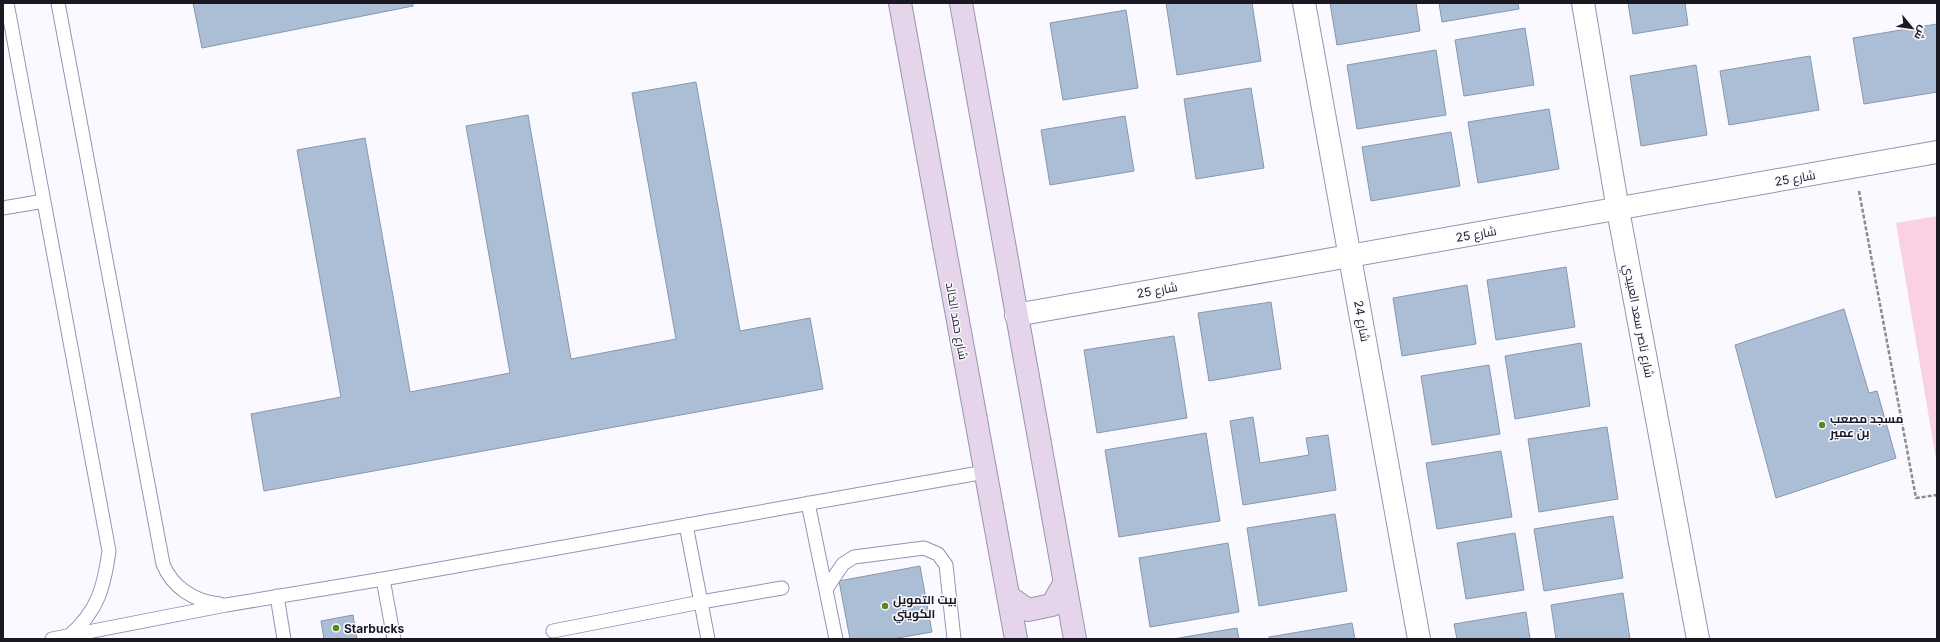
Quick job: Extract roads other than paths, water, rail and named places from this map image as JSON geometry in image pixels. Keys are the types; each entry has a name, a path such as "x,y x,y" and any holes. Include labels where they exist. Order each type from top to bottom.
{"street":[{"name":"شارع حمد الخالد","path":"900,3 1016,639"},
{"path":"960,3 1075,639"},
{"name":"شارع 24","path":"1304,3 1419,639"},
{"name":"شارع ناصر سعد العبيدي","path":"1583,3 1618,210 1698,639"},
{"name":"شارع 25","path":"1016,315 1618,210 1937,152"},
{"path":"1008,596 1028,610 1052,605 1064,584"}],"lane":[{"path":"7,3 109,551 104,580 94,607 80,626 69,636"},
{"path":"58,3 163,564 173,582 183,590 203,600 226,605"},
{"path":"3,208 44,201"},
{"path":"52,639 69,636 106,634 226,605 383,579 985,472"},
{"path":"808,503 836,639"},
{"path":"686,525 708,639"},
{"path":"826,589 843,564 854,558 924,548 938,554 946,565 954,639"},
{"path":"383,579 394,639"},
{"path":"553,631 700,602 782,588"},
{"path":"277,596 284,639"}],"place":[{"name":"مسجد مصعب بن عمير","path":"1822,425"},
{"name":"بيت التمويل الكويتي","path":"885,606"},
{"name":"Starbucks","path":"336,628"}]}
